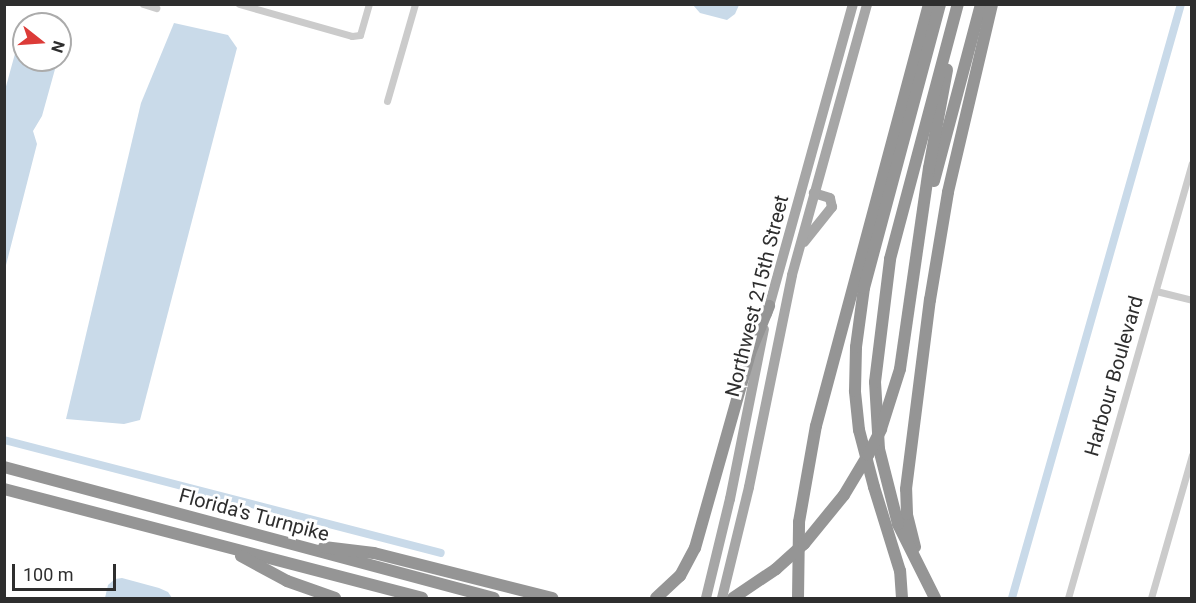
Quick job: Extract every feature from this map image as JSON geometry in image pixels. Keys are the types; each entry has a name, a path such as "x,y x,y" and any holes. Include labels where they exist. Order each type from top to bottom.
{"highway":[{"path":"798,598 799,522 816,426 929,4"},
{"path":"902,598 900,571 874,488 860,430 855,392 856,347 864,288 940,4"},
{"path":"733,598 776,569 804,544 844,495 881,429 900,369 930,159 959,4"},
{"path":"935,598 898,524 879,449 875,382 890,259 959,4"},
{"path":"919,246 981,4"},
{"path":"942,598 912,538 907,514 906,489 930,300 948,192 992,4"},
{"path":"656,598 680,576 695,548 750,353 769,306"},
{"name":"Florida's Turnpike","path":"4,467 494,598"},
{"name":"Florida's Turnpike","path":"4,489 422,598"},
{"path":"275,540 374,553 552,598"},
{"path":"224,547 287,581 335,598"}],"main road":[{"name":"Northwest 215th Street","path":"706,598 730,499 769,306 853,4"},
{"name":"Northwest 215th Street","path":"722,598 744,506 798,250 867,4"},
{"path":"798,250 832,207 830,198 814,193"}],"street":[{"path":"143,4 156,8"},
{"path":"239,4 352,36 360,35 369,4"},
{"path":"387,101 415,4"},
{"name":"Harbour Boulevard","path":"1068,598 1191,163"},
{"path":"1156,291 1191,300"},
{"path":"1151,598 1191,455"}],"water":[{"path":"693,5 739,5 735,14 727,20 700,13"},
{"path":"174,23 228,35 237,48 140,420 124,424 66,419 141,103"},
{"path":"12,65 12,72 54,72 42,116 33,131 37,144 5,269 5,90"},
{"path":"122,578 159,588 168,592 172,598 105,598 108,585 115,579"}],"waterway":[{"path":"1012,598 1181,4"},
{"path":"4,440 441,553"}]}
